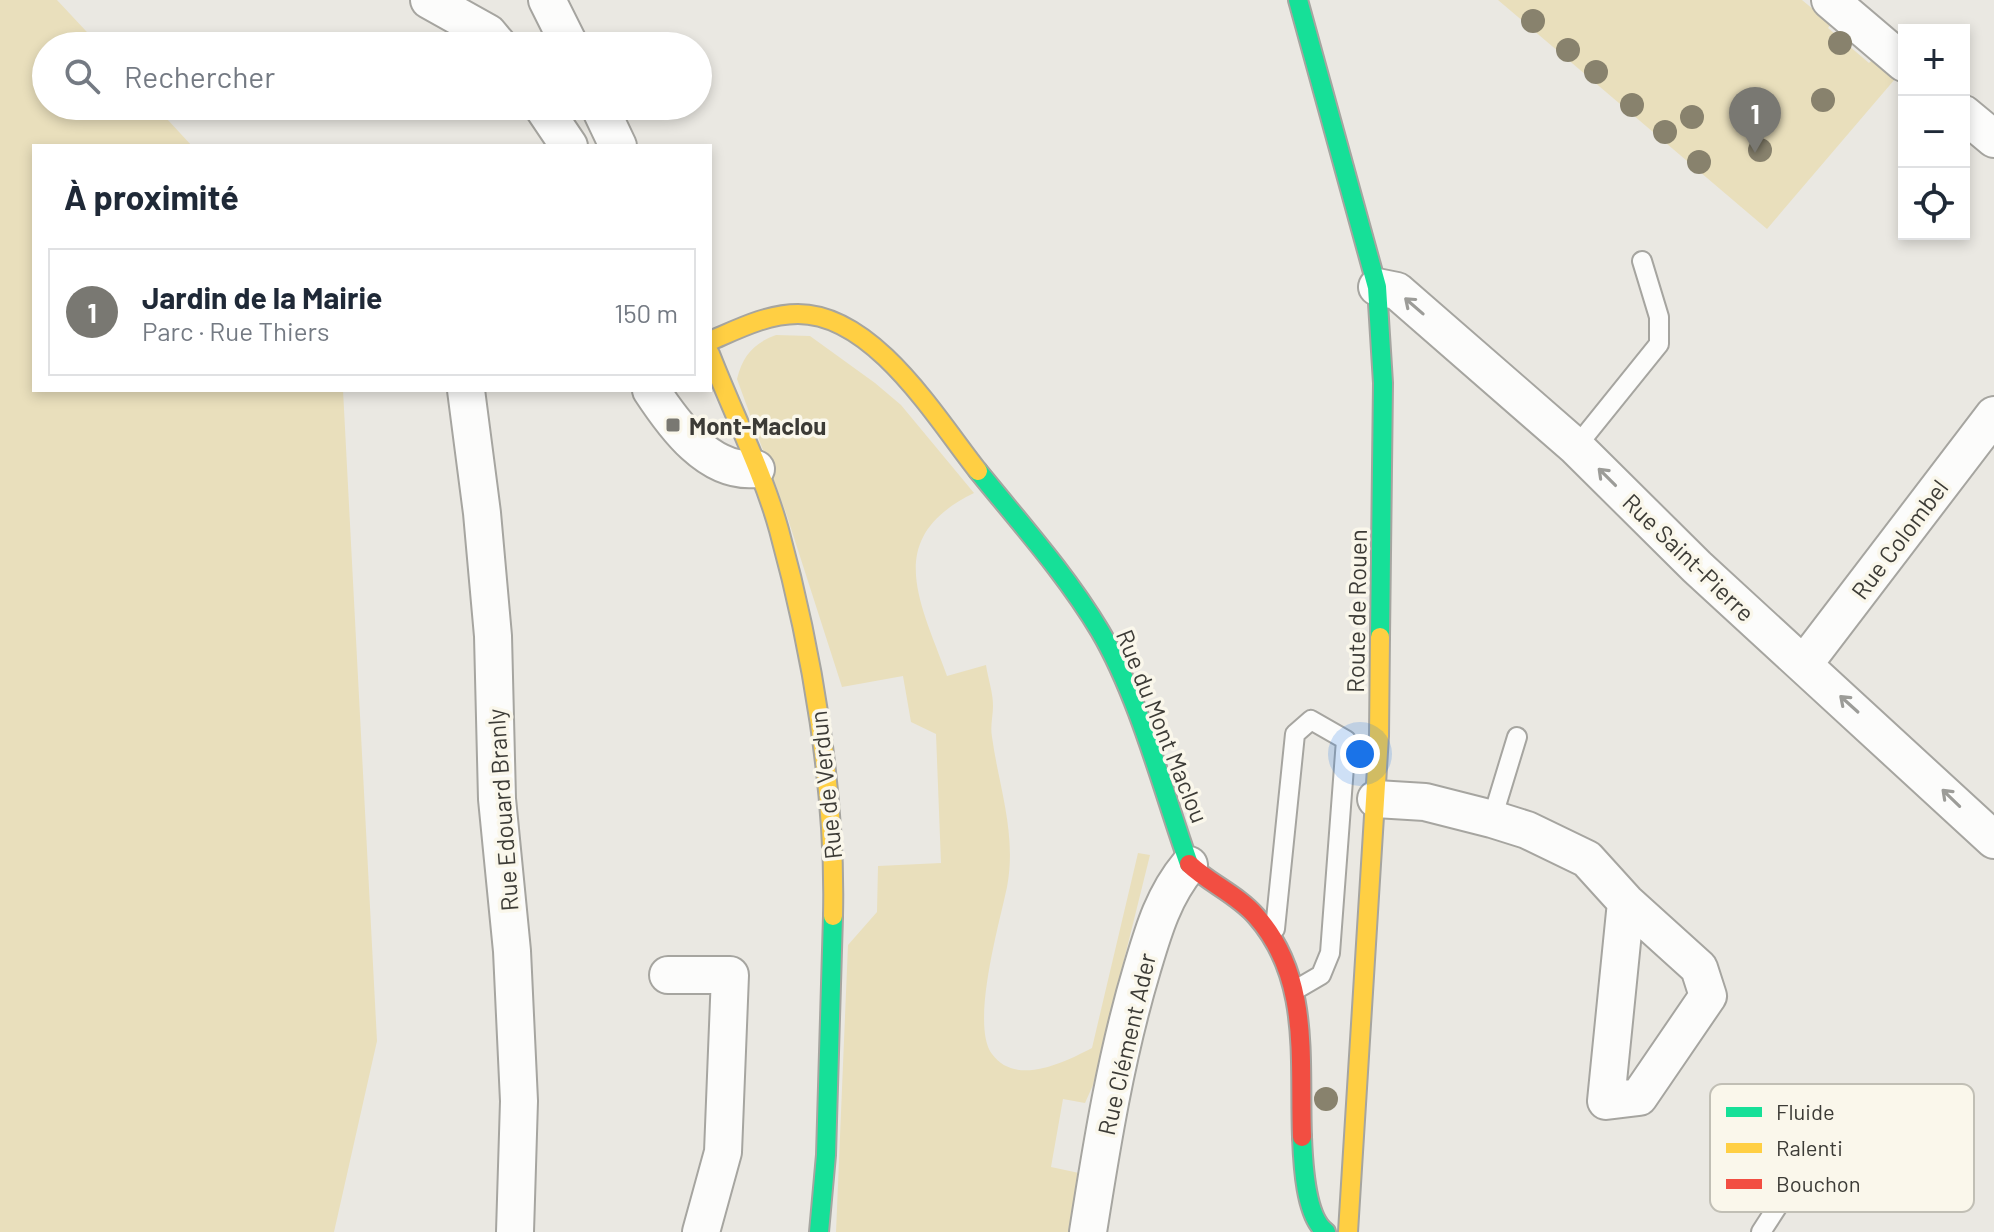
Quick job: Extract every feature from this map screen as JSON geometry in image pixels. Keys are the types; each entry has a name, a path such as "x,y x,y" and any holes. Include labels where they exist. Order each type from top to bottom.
{"street":[{"path":"429,0 486,32"},
{"path":"547,0 563,32"},
{"name":"Route de Rouen","path":"1298,0 1377,287 1383,383 1376,799 1348,1232"},
{"path":"1830,0 1898,58"},
{"path":"1970,119 1994,139"},
{"path":"551,120 568,144"},
{"path":"606,120 617,144"},
{"name":"Rue Saint-Pierre","path":"1377,287 1397,291 1576,447 1697,567 1994,840"},
{"name":"Rue du Mont Maclou","path":"712,340 790,311 821,317 855,330 883,353 1065,579 1101,633 1135,711 1189,865"},
{"name":"Rue de Verdun","path":"712,359 779,528 815,696 834,868 826,1155 819,1232"},
{"name":"Rue Edouard Branly","path":"466,392 482,513 493,636 497,799 512,951 519,1101 515,1232"},
{"path":"652,392 673,425 705,452 738,471 756,469"},
{"name":"Rue Colombel","path":"1804,664 1994,415"},
{"path":"1376,799 1425,802 1492,819 1527,830 1587,859 1626,902 1699,968 1708,996 1639,1097 1606,1101 1626,902"},
{"path":"1189,865 1255,914 1274,936 1286,957 1296,989 1304,1179 1319,1227 1326,1232"},
{"name":"Rue Clément Ader","path":"1088,1232 1127,1018 1157,920 1174,883 1189,865"},
{"path":"668,975 730,975 723,1152 701,1232"}],"lane":[{"path":"1576,447 1659,344 1659,317 1642,261"},
{"path":"1274,936 1295,734 1311,720 1346,740 1330,953 1321,975 1296,989"},
{"path":"1492,819 1517,737"},
{"path":"1761,1232 1774,1212"}],"shaded area":[{"path":"0,0 57,0 87,32 32,32 32,120 168,120 190,144 32,144 32,392 343,392 377,1041 334,1232 0,1232"},
{"path":"1498,0 1802,0 1831,24 1828,28 1869,63 1872,60 1895,79 1767,229"},
{"path":"776,335 810,336 875,383 901,405 974,493 945,511 927,530 918,551 916,573 919,597 947,676 986,665 991,691 991,733 1006,811 1010,867 993,947 984,1020 986,1040 992,1054 1002,1064 1014,1069 1041,1069 1092,1048 1138,853 1150,855 1093,1085 1085,1103 1063,1099 1051,1167 1079,1173 1070,1232 836,1232 848,945 877,912 878,866 941,863 936,734 911,722 903,676 842,687 787,516 737,379 750,351"}],"traffic: fast":[{"path":"1298,0 1377,287 1383,383 1380,637"},
{"path":"978,471 1072,589 1114,657 1138,714 1189,864"},
{"path":"819,1232 826,1155 833,916"},
{"path":"1302,1137 1309,1202 1319,1225 1326,1232"}],"traffic: slow":[{"path":"712,340 753,323 798,314 826,319 852,331 901,373 978,471"},
{"path":"712,359 772,508 802,623 826,771 833,916"},
{"path":"1348,1232 1379,736 1380,637"}],"traffic: jam":[{"path":"1189,864 1256,916 1274,940 1286,966 1294,993 1301,1049 1302,1137"}],"place":[{"name":"Jardin de la Mairie","path":"1755,153"},
{"name":"Mont-Maclou","path":"673,425"}]}
